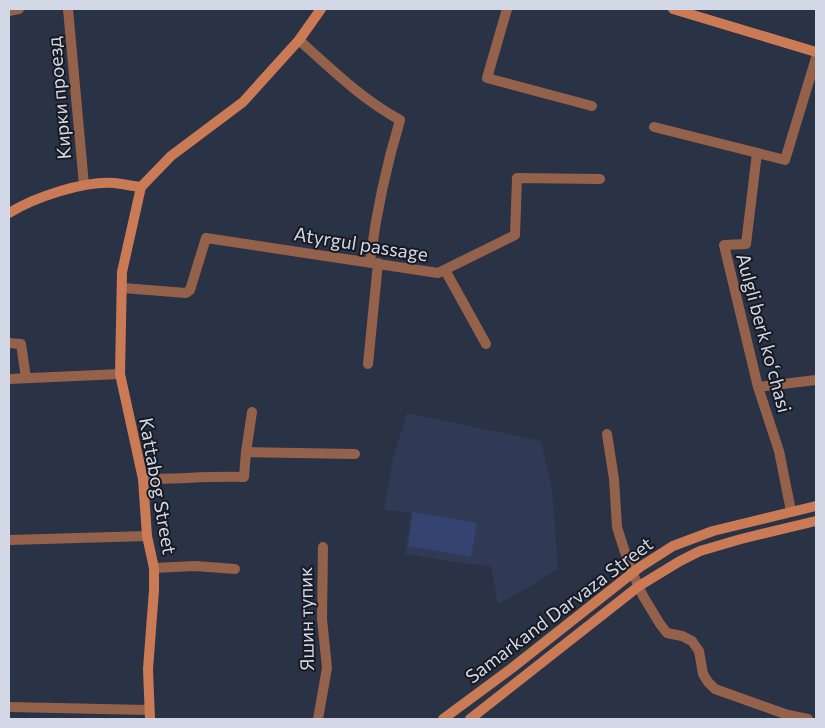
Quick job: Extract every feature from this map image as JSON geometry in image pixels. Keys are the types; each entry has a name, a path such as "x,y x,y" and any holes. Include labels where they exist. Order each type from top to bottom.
{"street":[{"path":"9,11 19,9"},
{"name":"Кирки проезд","path":"68,9 84,184"},
{"name":"Kattabog Street","path":"149,715 148,669 154,568 147,536 143,479 120,374 122,272 142,187 171,156 243,102 299,40 321,9"},
{"path":"507,9 487,78 592,106"},
{"path":"673,9 816,52"},
{"path":"299,40 365,97 400,120 387,163 376,213 368,364"},
{"path":"654,127 785,160 816,58"},
{"name":"Aulgli berk koʻchasi","path":"757,153 746,244 724,245 758,387 779,451 791,511"},
{"name":"Atyrgul passage","path":"123,288 186,293 190,290 206,238 438,273 514,235 517,178 600,180"},
{"path":"9,213 26,202 84,184 113,183 142,187"},
{"path":"445,270 486,344"},
{"path":"9,343 21,344 26,378"},
{"path":"9,379 120,374"},
{"path":"758,387 816,380"},
{"path":"143,479 179,479 210,476 244,477 252,412"},
{"path":"607,434 614,479 617,527 632,573 660,624 667,633 682,636 692,641 699,651 703,674 715,689 788,715 808,719"},
{"path":"246,452 354,454"},
{"name":"Samarkand Darvaza Street","path":"443,719 512,668 632,573 665,551 694,537 739,523 816,506"},
{"name":"Samarkand Darvaza Street","path":"469,719 639,586 666,569 700,552 741,538 816,521"},
{"path":"9,540 147,536"},
{"name":"Яшин тупик","path":"318,719 327,668 322,620 323,547"},
{"path":"154,568 194,566 235,569"},
{"path":"9,707 149,715"},
{"path":"459,707 469,719"}],"shaded area":[{"path":"407,413 541,441 552,489 558,569 498,605 491,566 405,554 411,513 384,510 393,458"},
{"path":"413,512 477,523 471,557 408,546"}]}
